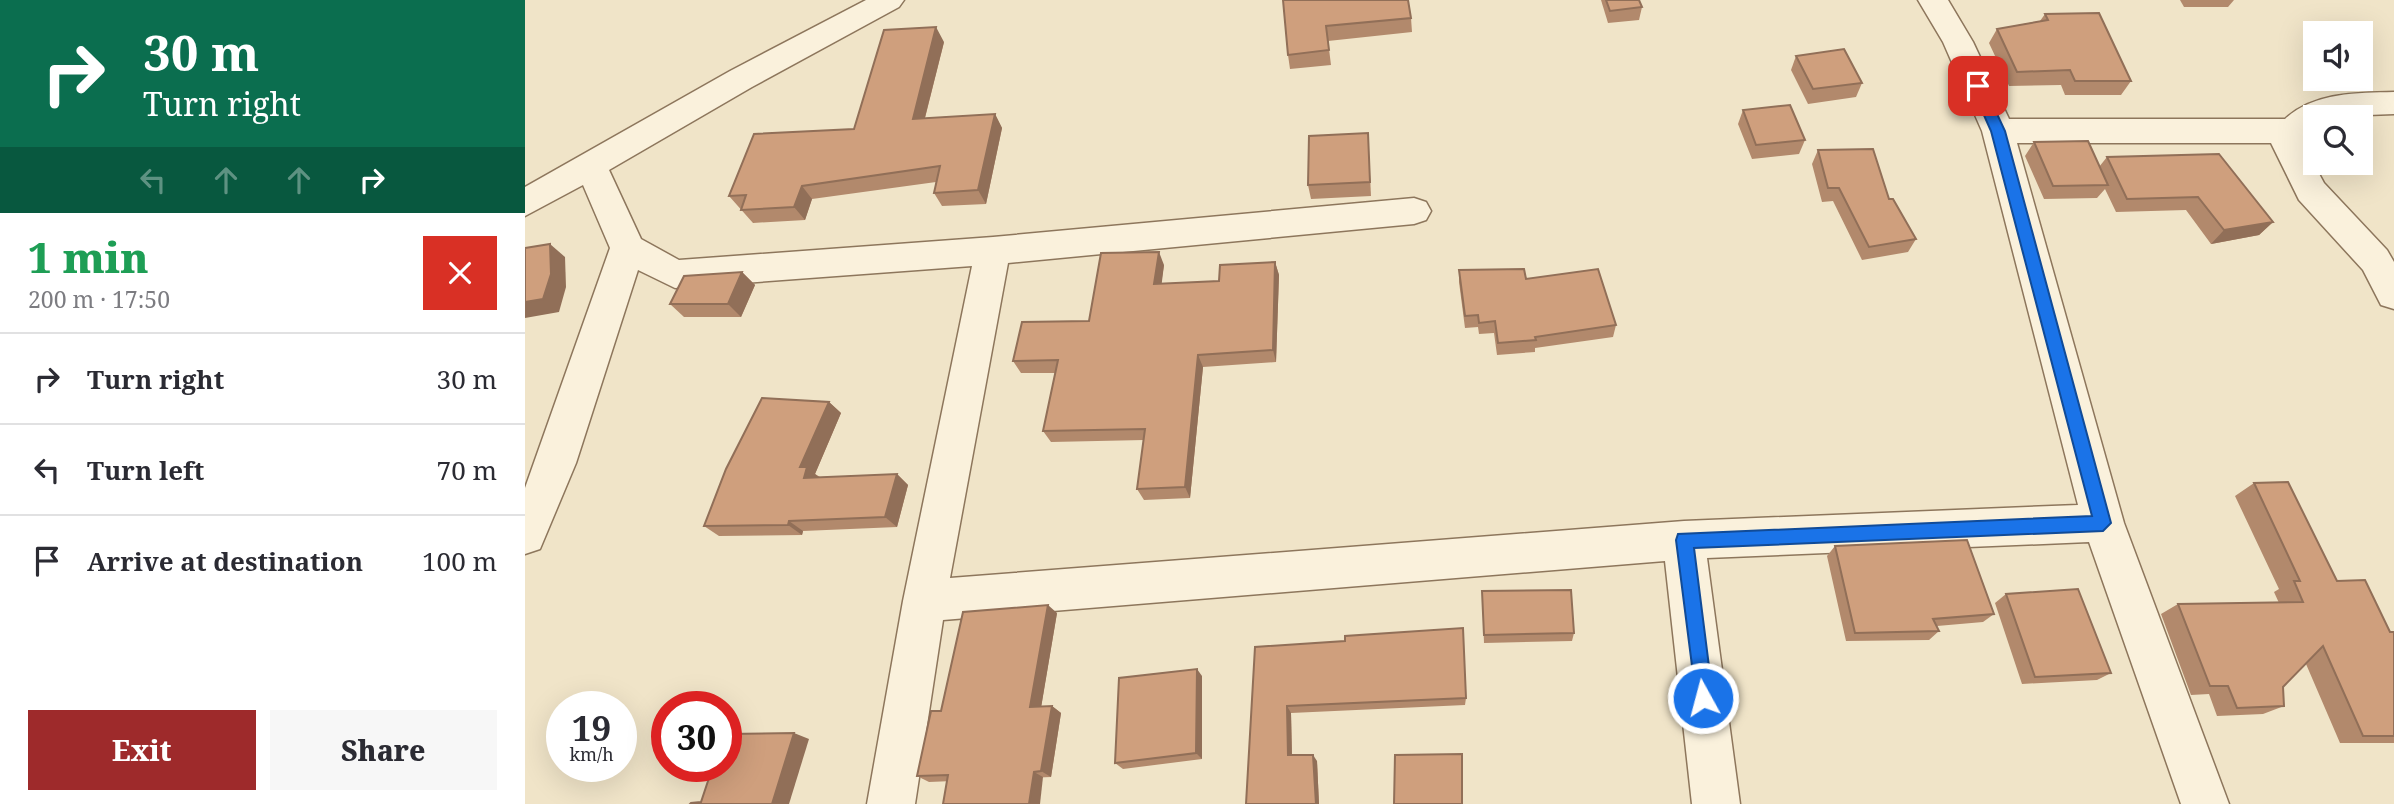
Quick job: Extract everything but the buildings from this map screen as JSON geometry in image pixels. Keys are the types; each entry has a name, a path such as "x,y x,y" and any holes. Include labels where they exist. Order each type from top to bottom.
{"street":[{"path":"525,203 590,164 890,0"},
{"path":"1933,0 1958,41 1998,131 2103,523 2205,804"},
{"path":"2394,103 2329,107 2312,115 2292,131 2287,144 2311,191 2375,260 2394,295"},
{"path":"1998,131 2292,131"},
{"path":"590,164 628,248 675,274 993,251 1414,211"},
{"path":"525,535 556,463 628,248"},
{"path":"891,804 924,601 993,251"},
{"path":"924,601 1684,540 2103,523"},
{"path":"1684,540 1716,804"}],"route":[{"path":"1703,698 1684,540 2103,523 1998,131 1978,86"}]}
